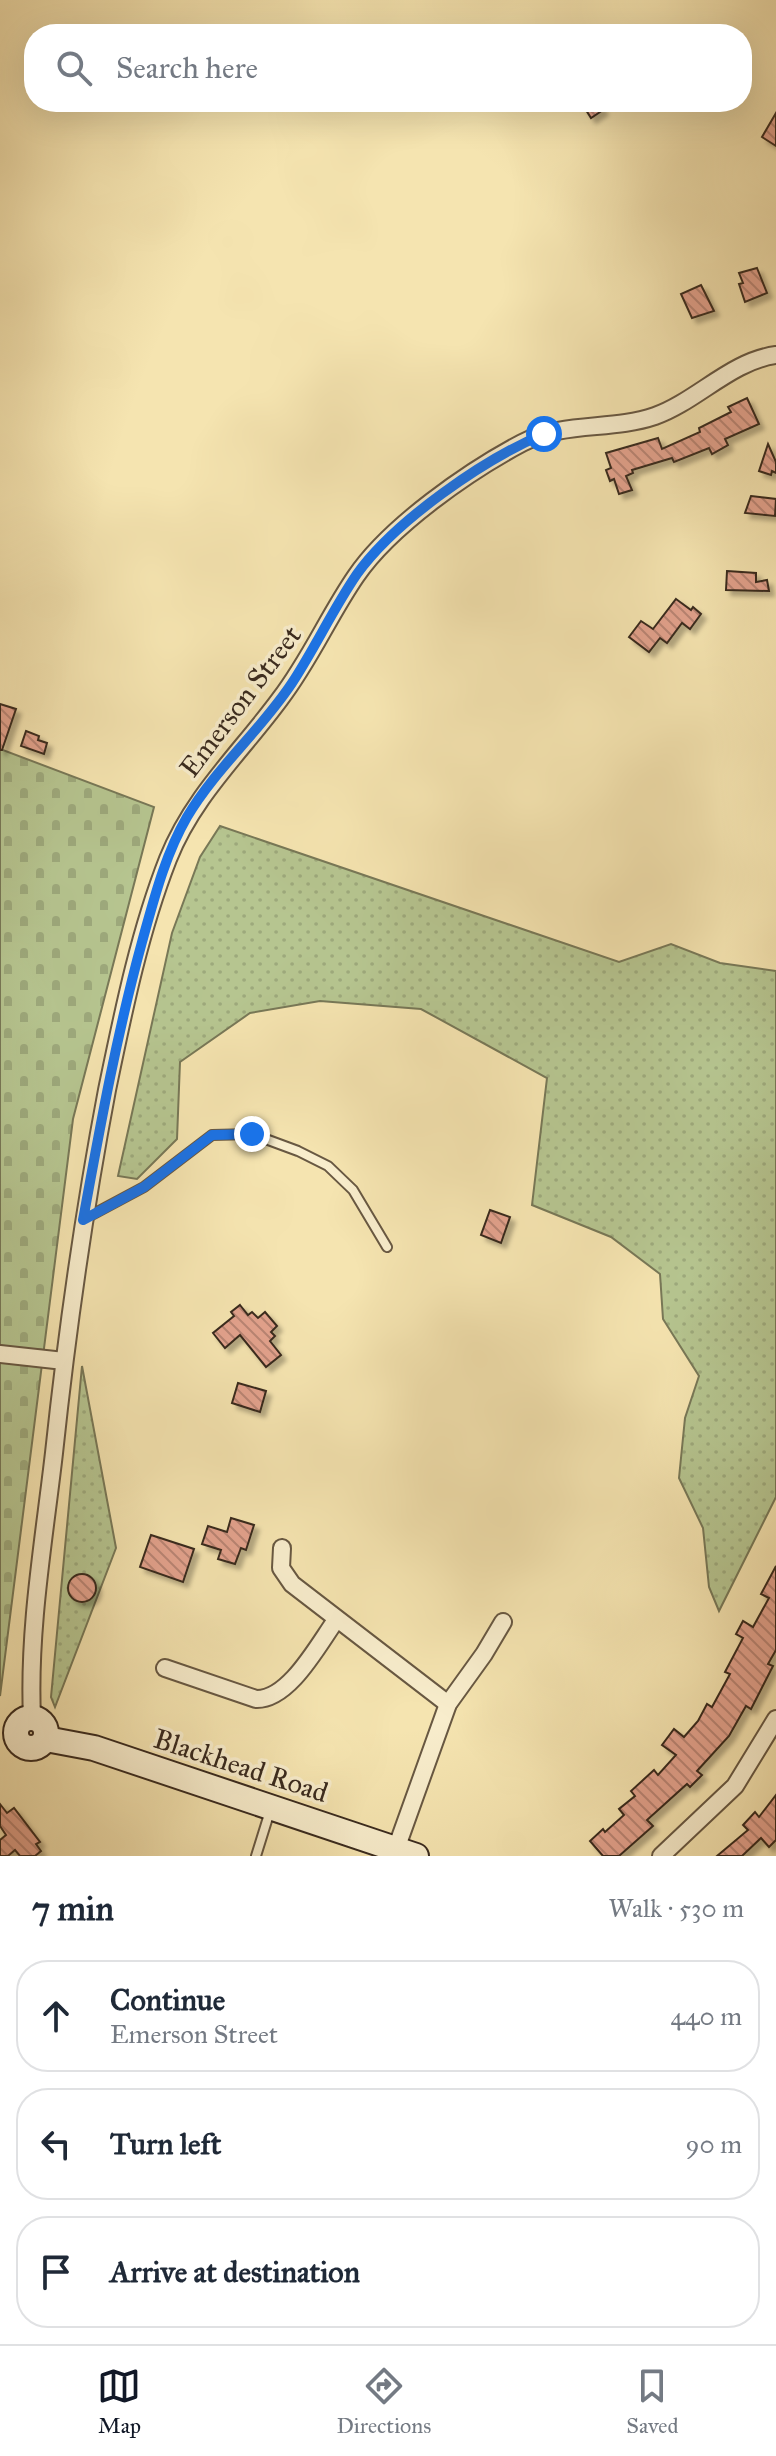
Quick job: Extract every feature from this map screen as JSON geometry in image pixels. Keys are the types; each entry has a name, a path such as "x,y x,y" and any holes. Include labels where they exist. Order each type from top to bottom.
{"main road":[{"path":"8,1741 19,1723 32,1717 45,1725 46,1739"},
{"name":"Blackhead Road","path":"8,1741 19,1742 28,1748 38,1747 46,1739 94,1748 406,1853"}],"street":[{"name":"Emerson Street","path":"32,1717 38,1598 83,1220 123,1016 148,919 168,858 197,801 291,684 370,558 417,513 524,442 562,429 651,417 676,407 753,361 776,355"},
{"path":"1,1353 64,1361"},
{"path":"282,1548 280,1561 285,1577 336,1620 448,1704"},
{"path":"165,1668 256,1699 269,1698 285,1688 336,1620"},
{"path":"406,1853 448,1704 503,1622"},
{"path":"661,1856 735,1786 776,1719"}],"lane":[{"path":"83,1220 144,1187 212,1135 252,1134 328,1166 353,1190 387,1247"},
{"path":"256,1856 272,1806"}],"green space":[{"path":"0,749 154,807 73,1119 0,1696"},
{"path":"220,826 619,962 671,944 720,963 776,971 776,1497 719,1611 709,1587 703,1528 679,1478 685,1418 699,1376 663,1319 660,1274 611,1237 532,1205 547,1078 421,1009 320,1001 250,1013 180,1062 177,1139 137,1179 118,1176 172,933 200,857"},
{"path":"82,1366 116,1548 55,1707 51,1697"}],"building":[{"path":"776,113 776,146 762,137"},
{"path":"757,268 767,293 745,302 739,273"},
{"path":"701,285 714,311 692,318 681,294"},
{"path":"747,398 759,424 725,439 728,445 712,454 709,448 674,462 672,458 632,470 633,473 626,476 632,490 619,494 614,479 610,481 606,470 611,468 606,453 658,438 662,449 700,432 699,428 731,412 728,407"},
{"path":"768,444 776,462 776,473 772,471 771,475 759,471"},
{"path":"751,496 776,499 775,516 745,513"},
{"path":"727,571 756,573 756,582 767,580 769,591 726,590"},
{"path":"676,599 701,614 690,629 682,623 667,643 660,638 649,652 629,637 641,621 653,629"},
{"path":"0,704 16,709 2,750 0,750"},
{"path":"26,731 47,743 44,754 21,746"},
{"path":"490,1210 510,1217 501,1243 481,1235"},
{"path":"240,1305 248,1315 252,1312 258,1318 265,1312 277,1326 271,1332 275,1336 270,1341 281,1355 266,1367 240,1335 225,1348 213,1333 234,1316 231,1312"},
{"path":"238,1383 266,1391 260,1412 232,1403"},
{"path":"231,1518 254,1525 246,1550 241,1548 235,1564 218,1559 221,1550 202,1544 208,1526 227,1532"},
{"path":"151,1535 194,1549 183,1582 140,1567"},
{"path":"776,1566 776,1650 768,1664 773,1666 751,1709 746,1706 729,1736 697,1771 702,1775 690,1787 687,1784 647,1820 653,1826 619,1856 603,1856 590,1841 624,1815 619,1809 635,1796 631,1791 654,1770 658,1775 676,1755 662,1745 674,1729 684,1737 707,1704 712,1707 730,1674 725,1672 743,1638 736,1634 743,1621 753,1627 769,1598 761,1594"},
{"path":"82,1574 92,1578 96,1588 92,1598 82,1602 72,1598 68,1588 72,1578"},
{"path":"776,1795 776,1840 769,1847 761,1838 742,1856 717,1856 748,1830 743,1825 755,1812 759,1817"},
{"path":"0,1804 7,1813 14,1808 40,1842 36,1844 41,1851 35,1856 20,1856 15,1850 8,1856 0,1856 0,1840 6,1835 0,1826"}],"route":[{"path":"252,1134 212,1135 144,1187 83,1220 126,1003 161,877 186,819 210,784 291,684 370,558 417,513 505,453 544,434"}]}
